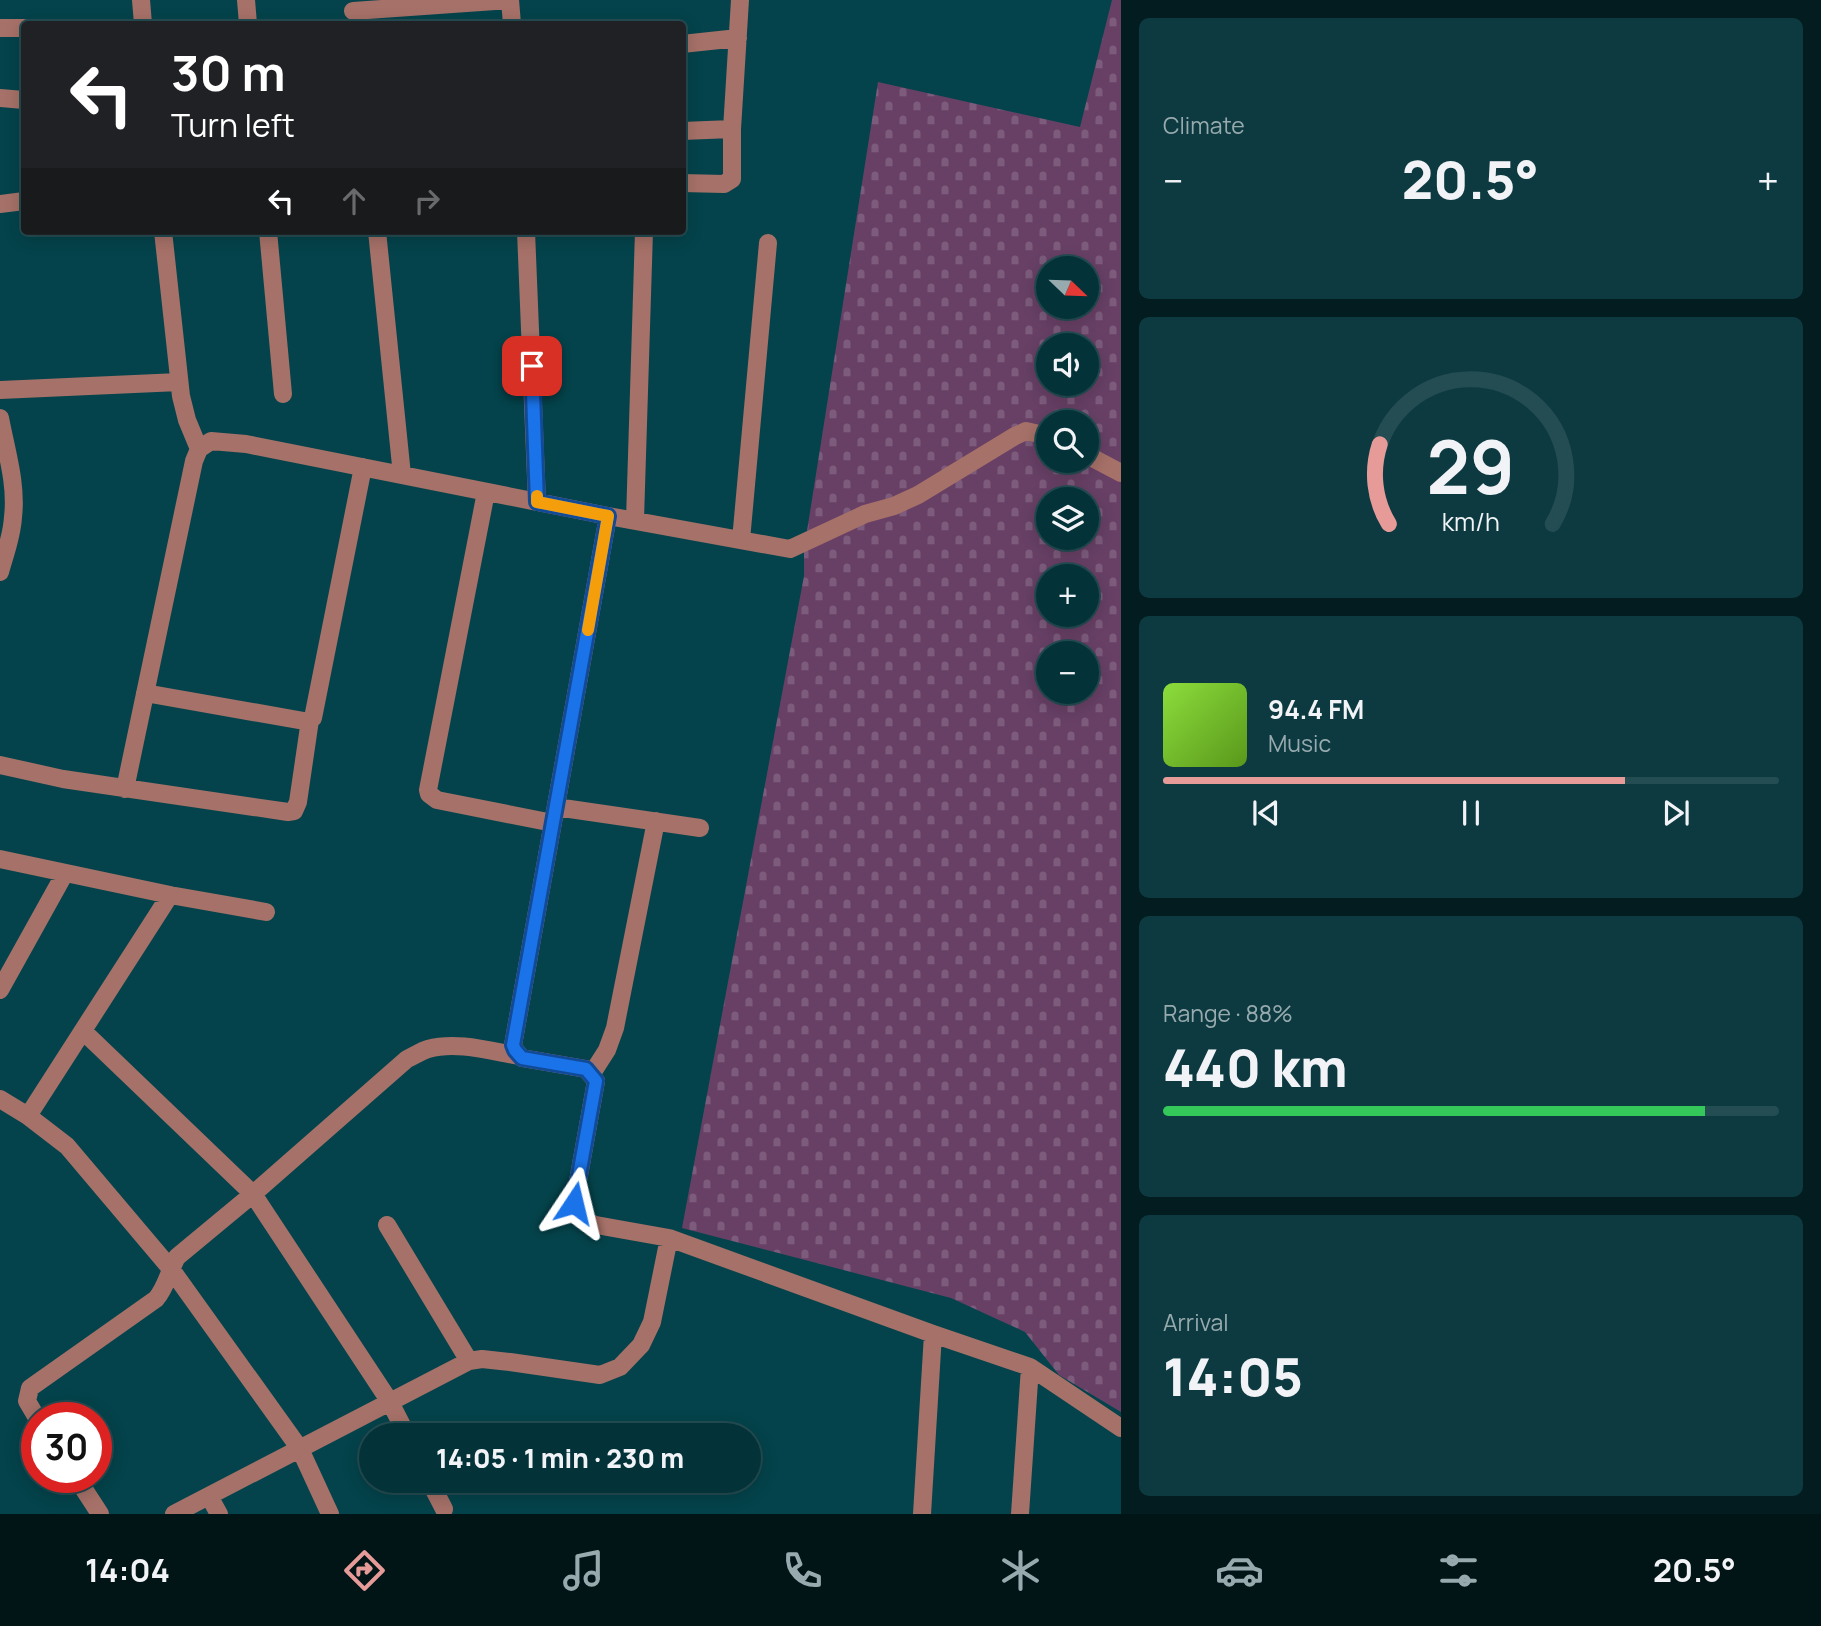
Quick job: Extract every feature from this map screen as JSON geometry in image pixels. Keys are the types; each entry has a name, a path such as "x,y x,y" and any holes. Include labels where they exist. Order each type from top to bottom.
{"street":[{"path":"141,0 143,21"},
{"path":"246,0 248,21"},
{"path":"353,12 510,0 512,21"},
{"path":"686,183 724,184 729,182 732,175 732,128 740,0"},
{"path":"0,28 21,28"},
{"path":"686,44 738,38"},
{"path":"0,98 21,100"},
{"path":"686,131 732,128"},
{"path":"0,204 21,201"},
{"path":"163,235 181,396 187,420 200,449"},
{"path":"268,235 283,394"},
{"path":"377,235 402,475"},
{"path":"526,235 537,502"},
{"path":"635,520 645,235"},
{"path":"741,540 768,243"},
{"path":"0,390 179,382"},
{"path":"0,418 14,491 13,517 0,572"},
{"path":"125,789 194,461 200,449 211,442 246,444 790,549 865,514 894,506 918,495 1015,436 1026,431 1036,433"},
{"path":"1099,461 1121,473"},
{"path":"0,765 125,789 294,811 298,802 310,720 314,714 363,467"},
{"path":"486,492 429,794 436,800 555,815 656,821 700,828"},
{"path":"519,1056 513,1045 608,516"},
{"path":"145,693 310,720"},
{"path":"591,1075 607,1050 615,1028 656,821"},
{"path":"0,859 266,912"},
{"path":"0,990 65,873"},
{"path":"28,1116 170,895"},
{"path":"83,1031 253,1194 390,1402 401,1423"},
{"path":"28,1402 30,1388 156,1300 177,1257 407,1059 426,1049 447,1046 468,1047 582,1068 596,1081 574,1203 584,1221 669,1238 1030,1367 1121,1428"},
{"path":"0,1099 28,1116 66,1146 171,1269 300,1449 330,1514"},
{"path":"387,1225 469,1362"},
{"path":"174,1514 469,1362 482,1359 600,1375 620,1367 641,1345 652,1322 669,1238"},
{"path":"922,1514 933,1334"},
{"path":"1020,1514 1030,1367"},
{"path":"86,1493 100,1514"},
{"path":"435,1493 443,1509"},
{"path":"209,1496 219,1514"}],"green space":[{"path":"1112,0 1121,0 1121,1412 1059,1375 1025,1332 951,1298 682,1228 804,576 804,550 878,82 1080,127"}],"slow traffic":[{"path":"537,496 537,502 608,516 588,630"}],"route":[{"path":"532,366 537,502 608,516 513,1045 522,1058 586,1069 596,1081 574,1203"}]}
